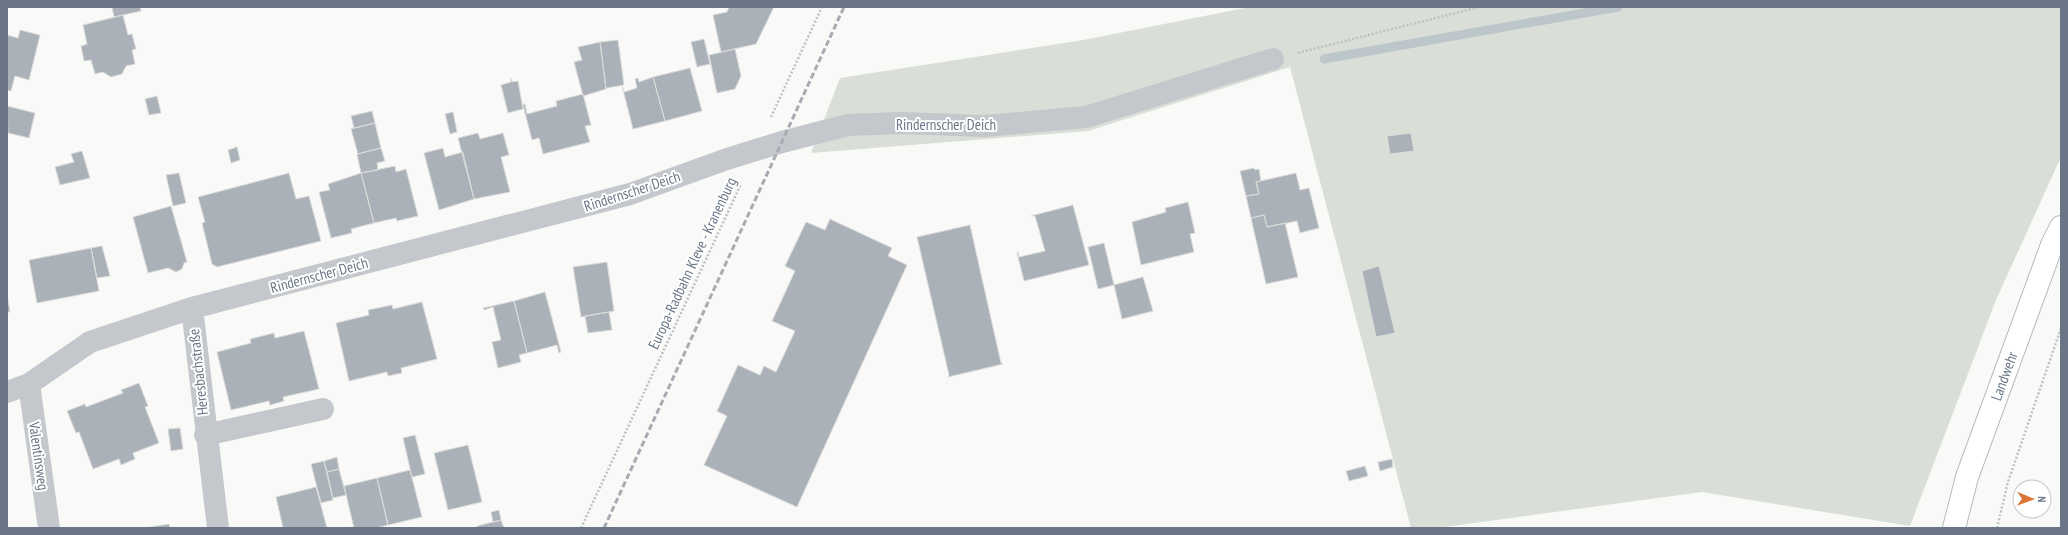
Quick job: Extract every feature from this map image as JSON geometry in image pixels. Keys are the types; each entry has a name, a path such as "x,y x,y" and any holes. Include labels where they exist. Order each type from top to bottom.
{"main road":[{"name":"Landwehr","path":"1954,528 1967,477 2052,245 2061,227"}],"street":[{"name":"Rindernscher Deich","path":"7,392 29,384 90,342 192,308 630,194 757,149 848,126 900,123 984,126 1086,117 1273,59"},
{"name":"Heresbachstraße","path":"192,308 205,435 218,528"},
{"name":"Valentinsweg","path":"29,384 49,528"},
{"name":"Heresbachstraße","path":"205,435 323,409"}],"path":[{"name":"Europa-Radbahn Kleve - Kranenburg","path":"581,528 822,7"},
{"path":"1273,59 1479,7"},
{"path":"1997,528 2008,482 2061,328"}],"shaded area":[{"path":"1250,7 2061,7 2061,157 1996,300 1910,526 1702,492 1437,528 1411,528 1290,67 1088,131 811,153 840,78 1083,40"}],"building":[{"path":"112,7 140,7 141,11 114,17"},
{"path":"729,7 774,7 756,44 721,52 713,15 727,12"},
{"path":"123,15 128,35 132,34 136,49 132,50 135,64 126,66 122,74 111,77 103,72 95,74 91,60 84,61 81,46 87,44 83,25"},
{"path":"20,30 40,35 29,80 15,76 11,91 7,90 7,35 18,38"},
{"path":"704,39 710,64 697,67 691,42"},
{"path":"618,40 624,85 606,89 600,42"},
{"path":"600,42 606,89 583,96 574,62 582,60 578,47"},
{"path":"735,49 741,76 735,89 717,93 709,55"},
{"path":"690,68 702,111 665,121 653,77"},
{"path":"653,77 665,121 633,129 622,86 624,92 637,88 635,79 638,78 639,82"},
{"path":"511,78 512,82 518,81 523,109 508,113 501,85 511,82"},
{"path":"583,94 591,125 585,126 590,142 543,154 539,138 532,140 523,105 525,104 527,114 557,106 556,101"},
{"path":"157,96 161,113 149,115 145,99"},
{"path":"7,106 35,113 29,138 8,133"},
{"path":"372,111 375,123 354,128 351,116"},
{"path":"453,112 457,132 450,134 445,114"},
{"path":"375,123 381,148 358,154 351,129"},
{"path":"478,133 480,139 503,133 509,155 501,157 510,192 474,199 458,138"},
{"path":"1411,133 1414,151 1390,154 1387,136"},
{"path":"237,147 240,160 231,163 228,150"},
{"path":"381,148 385,161 377,163 378,170 361,173 357,154"},
{"path":"443,148 445,157 463,152 474,199 439,210 424,153"},
{"path":"82,151 90,178 60,185 55,167 74,162 71,154"},
{"path":"395,166 396,172 406,169 418,216 397,221 396,218 374,223 361,173"},
{"path":"1254,168 1255,170 1259,169 1261,181 1256,182 1259,194 1246,196 1240,171"},
{"path":"179,173 186,203 173,206 166,175"},
{"path":"289,173 296,199 309,196 321,241 217,267 212,264 202,223 205,222 198,197"},
{"path":"361,173 374,223 351,229 352,233 331,238 319,192 330,190 328,184"},
{"path":"1296,173 1300,190 1309,188 1319,228 1300,233 1297,221 1267,227 1264,215 1251,218 1246,196 1259,194 1256,182"},
{"path":"1188,202 1195,233 1190,234 1194,252 1141,265 1132,222 1166,212 1165,208"},
{"path":"1073,205 1089,265 1024,281 1017,253 1018,252 1019,257 1045,251 1035,216 1031,216"},
{"path":"171,206 187,262 184,263 182,269 176,272 168,268 148,273 133,217"},
{"path":"1264,215 1267,227 1285,223 1298,277 1266,284 1251,218"},
{"path":"830,219 892,248 888,256 907,265 797,507 704,465 727,416 717,411 738,365 760,375 764,366 776,372 795,331 772,321 795,271 785,266 806,222 825,230"},
{"path":"970,225 1001,363 1003,364 948,377 949,375 917,237"},
{"path":"1104,243 1114,285 1098,289 1088,247"},
{"path":"102,246 110,276 97,278 91,248"},
{"path":"91,248 99,291 37,303 29,260"},
{"path":"607,262 614,311 581,317 573,267"},
{"path":"1379,266 1395,333 1376,337 1362,271"},
{"path":"1143,277 1153,311 1122,319 1114,285"},
{"path":"545,292 561,352 559,353 557,345 527,353 514,301"},
{"path":"7,295 10,312 7,312"},
{"path":"514,301 527,353 519,355 521,362 498,368 492,342 501,340 493,307 484,310 483,308"},
{"path":"422,302 437,359 401,368 402,373 388,376 387,372 349,381 336,323 369,315 368,310 392,305 393,309"},
{"path":"609,312 612,330 588,333 585,316"},
{"path":"304,331 319,389 283,397 284,401 270,405 269,401 231,410 217,352 251,343 250,339 274,333 275,338"},
{"path":"139,383 148,406 145,407 159,443 133,453 135,459 121,465 119,459 93,469 79,432 76,433 67,411 85,404 86,407 123,393 121,390"},
{"path":"180,428 183,449 171,451 168,429"},
{"path":"415,435 425,474 412,477 403,438"},
{"path":"468,445 482,502 448,510 434,453"},
{"path":"337,457 339,469 327,472 324,461"},
{"path":"1392,459 1393,467 1380,471 1378,462"},
{"path":"324,461 333,500 321,503 311,464"},
{"path":"1365,466 1368,476 1349,481 1346,471"},
{"path":"339,469 346,495 333,498 327,472"},
{"path":"410,470 422,517 388,525 377,478"},
{"path":"377,478 388,525 376,528 354,528 344,486"},
{"path":"316,487 327,528 283,528 276,497"},
{"path":"499,510 501,520 493,522 491,512"},
{"path":"501,520 504,528 478,528 477,526"},
{"path":"169,524 170,528 144,528"}],"waterway":[{"path":"1324,59 1618,7"}],"railway":[{"path":"604,528 844,7"}]}
